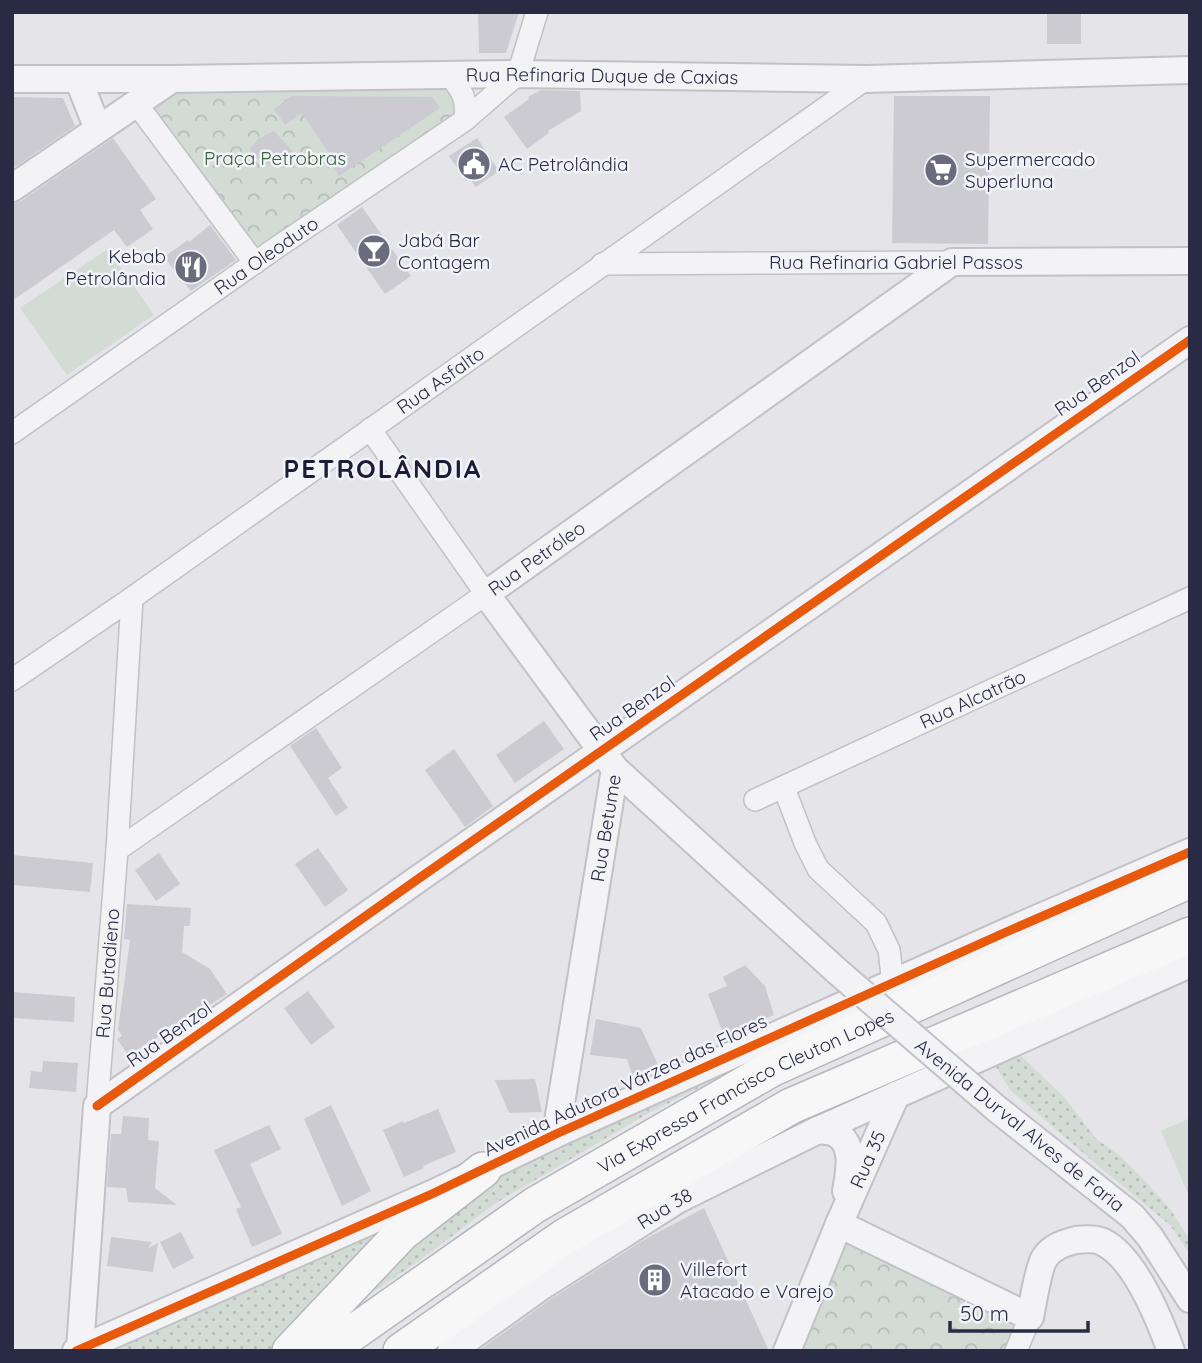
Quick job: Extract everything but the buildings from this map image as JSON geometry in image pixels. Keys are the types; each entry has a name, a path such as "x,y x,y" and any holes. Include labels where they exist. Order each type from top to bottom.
{"highway":[{"name":"Via Expressa Francisco Cleuton Lopes","path":"327,1351 535,1205 771,1069 1190,880"},
{"name":"Via Expressa Francisco Cleuton Lopes","path":"401,1351 564,1237 791,1106 1190,935"},
{"path":"290,1351 402,1233 482,1170"}],"street":[{"path":"519,75 537,12"},
{"name":"Rua Refinaria Duque de Caxias","path":"12,79 519,75 866,79 1190,70"},
{"path":"450,75 467,103 465,120"},
{"name":"Rua Oleoduto","path":"12,433 465,120 519,75"},
{"path":"78,79 98,129"},
{"path":"12,188 172,79"},
{"name":"Rua Asfalto","path":"12,680 866,79"},
{"path":"136,103 255,263"},
{"name":"Rua Refinaria Gabriel Passos","path":"603,264 1190,261"},
{"name":"Rua Petróleo","path":"117,850 485,594 952,262"},
{"name":"Rua Benzol","path":"97,1106 608,760 1190,340"},
{"name":"Rua Betume","path":"370,429 485,594 608,760 556,1134"},
{"name":"Rua Butadieno","path":"78,1350 117,850 132,598"},
{"name":"Rua Alcatrão","path":"755,800 784,789 1190,598"},
{"name":"Avenida Durval Alves de Faria","path":"608,760 838,972 997,1109 1132,1216 1150,1237 1190,1299"},
{"path":"784,789 804,843 818,869 876,923 890,950 893,982"},
{"name":"Avenida Adutora Várzea das Flores","path":"78,1350 482,1170 893,982 1190,852"},
{"path":"896,1095 1190,964"},
{"name":"Rua 38","path":"451,1351 542,1286 677,1200 818,1130 896,1095"},
{"name":"Rua 35","path":"788,1351 839,1224 896,1095"},
{"name":"Rua 35","path":"818,1130 836,1133 847,1145 850,1170 839,1224"},
{"path":"839,1224 1030,1317"},
{"path":"1016,1351 1030,1317 1043,1259 1052,1249 1065,1242 1083,1239 1100,1240 1115,1250 1133,1271 1159,1318 1171,1351"},
{"path":"1159,1318 1190,1348"}],"green space":[{"name":"Praça Petrobras","path":"180,85 449,86 461,118 255,258 149,108"},
{"path":"108,249 154,315 67,375 20,308"},
{"path":"861,1006 647,1114 496,1203 420,1260 327,1324 445,1210 537,1153"},
{"path":"1021,1056 1065,1098 1096,1139 1119,1155 1170,1209 1190,1240 1190,1254 1170,1225 1011,1091 994,1064"},
{"path":"1190,1118 1190,1198 1161,1131"},
{"path":"401,1219 271,1351 109,1351"},
{"path":"843,1234 1023,1320 1010,1351 792,1351"}],"cycle path":[{"path":"97,1106 1190,340"},
{"path":"76,1351 434,1193 556,1134 1190,852"}],"place":[{"name":"AC Petrolândia","path":"474,164"},
{"name":"Supermercado Superluna","path":"941,170"},
{"name":"Jabá Bar Contagem","path":"374,251"},
{"name":"Kebab Petrolândia","path":"191,267"},
{"name":"Villefort Atacado e Varejo","path":"655,1280"}],"district":[{"name":"PETROLÂNDIA","path":"383,469"}]}
